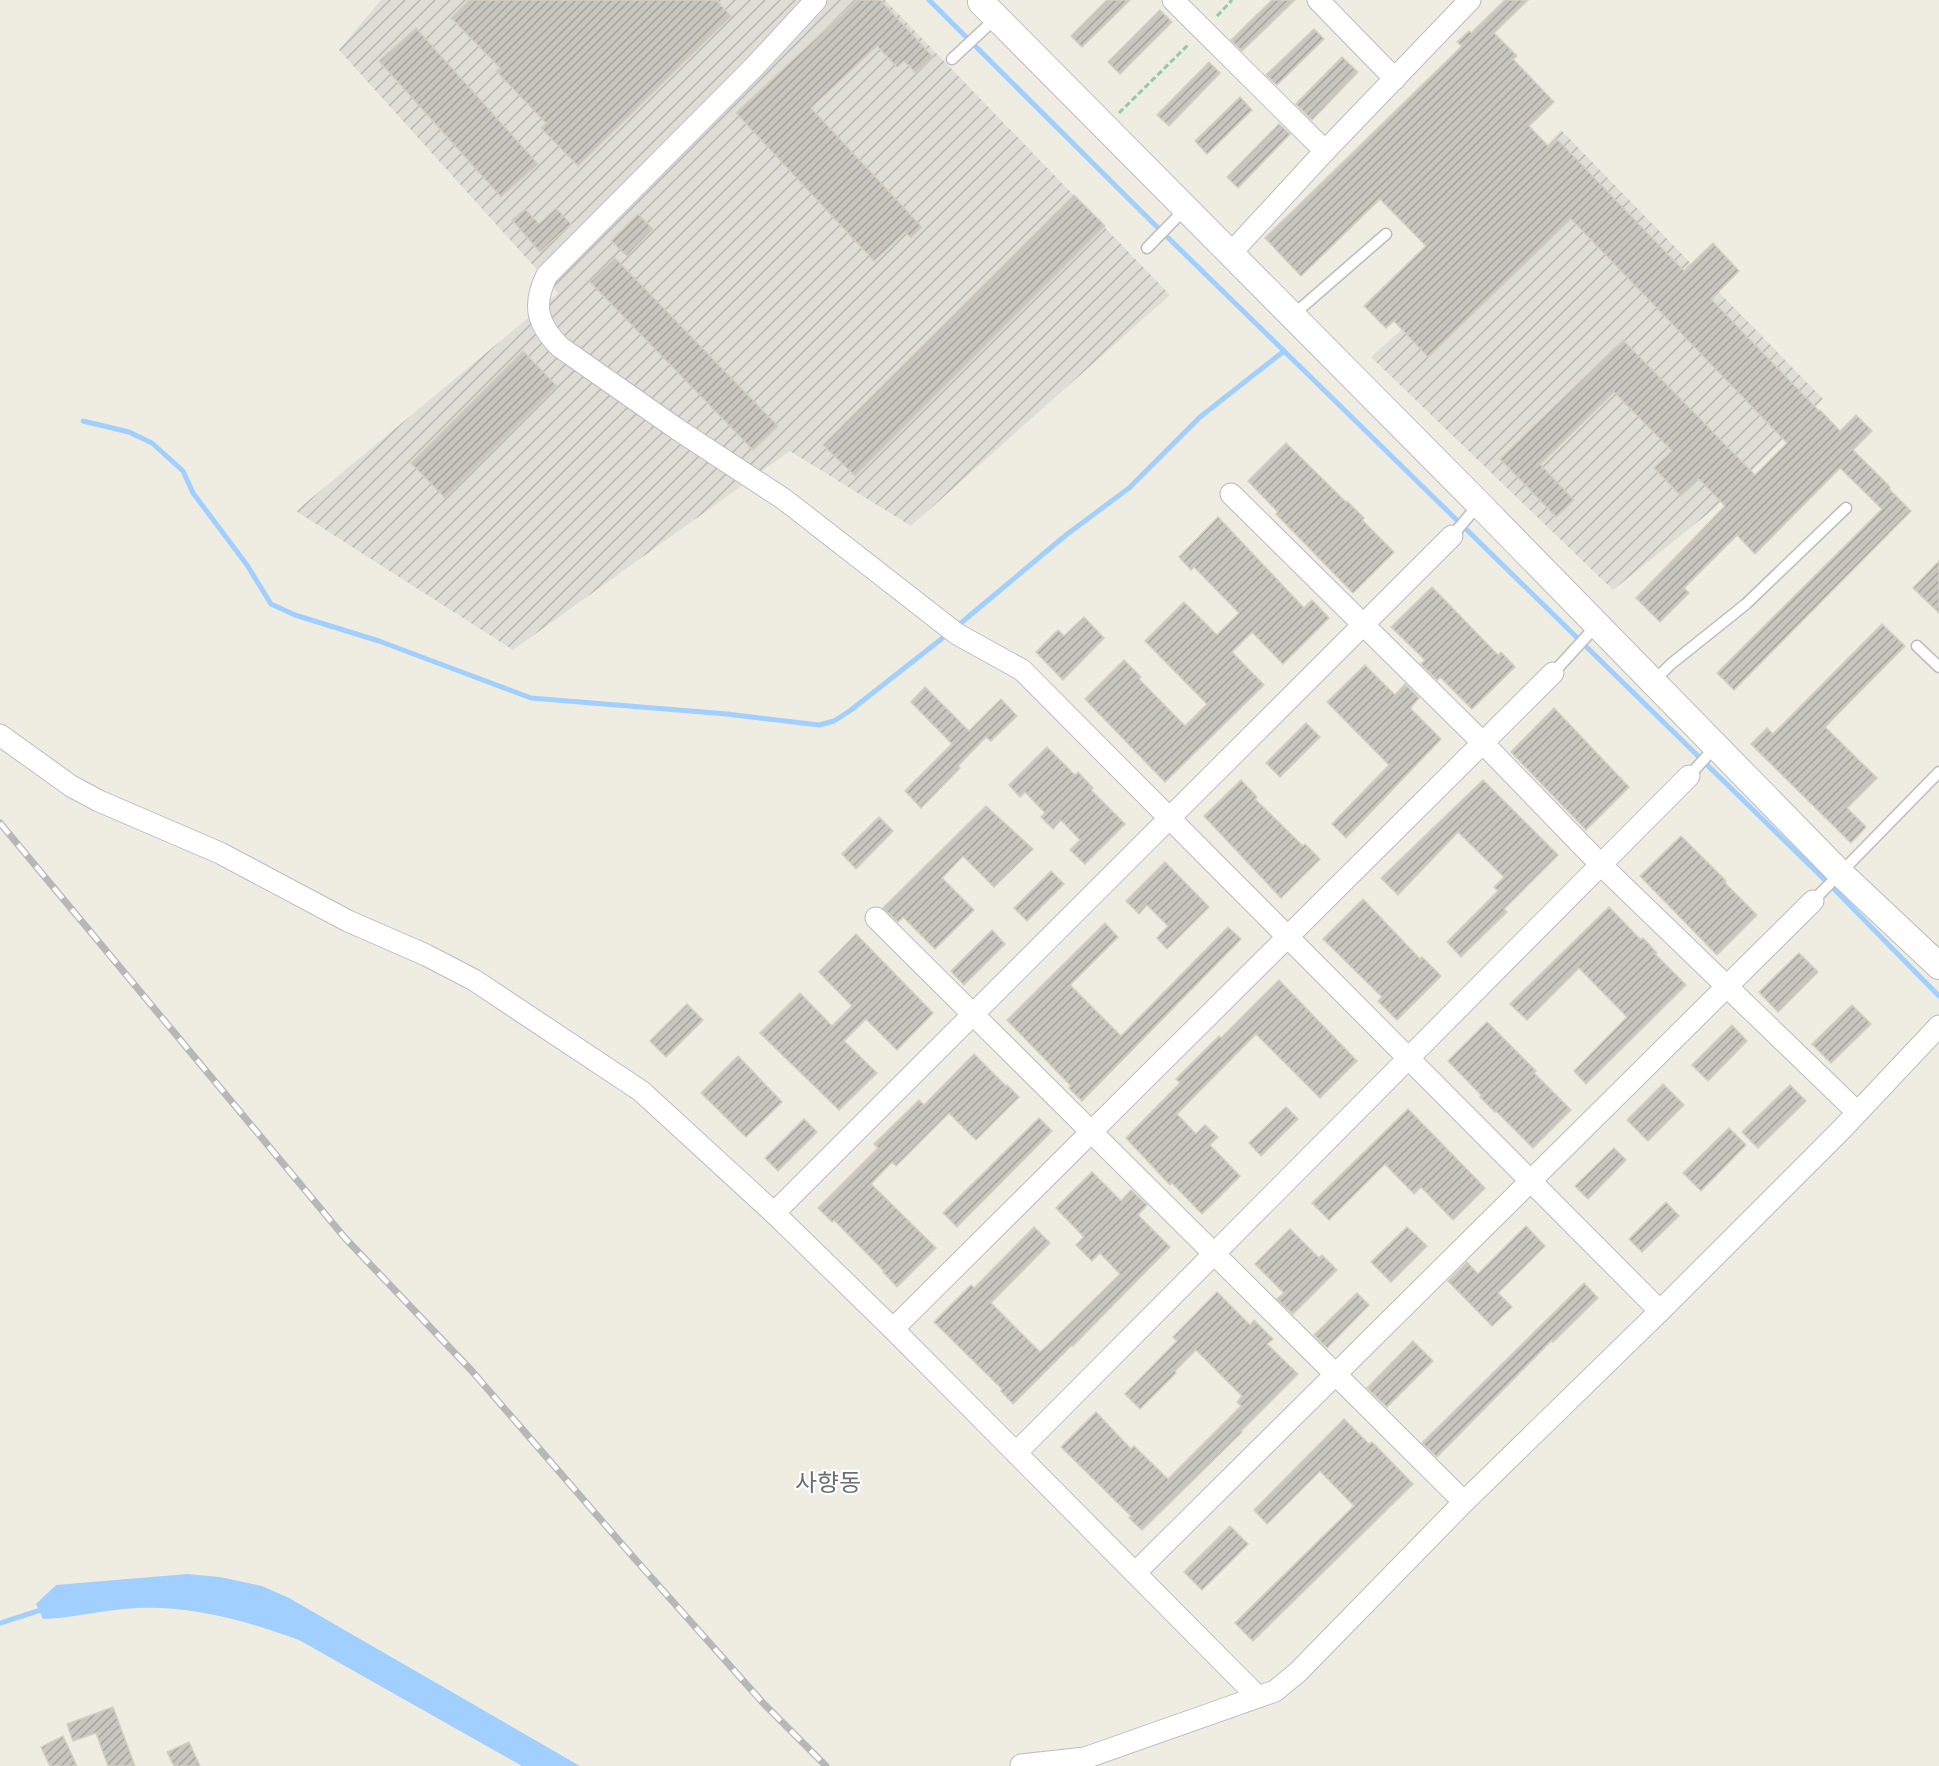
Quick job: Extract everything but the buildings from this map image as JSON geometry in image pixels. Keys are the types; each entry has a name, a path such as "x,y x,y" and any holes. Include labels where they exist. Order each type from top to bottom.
{"street":[{"path":"816,0 755,66 547,275 539,291 539,310 545,332 560,347 677,429 785,500 952,629 1022,670 1660,1311"},
{"path":"1173,0 1325,151"},
{"path":"1318,0 1395,79"},
{"path":"1231,253 1470,0"},
{"path":"984,10 1293,315 1592,631 1653,682 1712,752 1836,876 1939,966"},
{"path":"1231,494 1483,743 1601,865 1857,1112"},
{"path":"774,1213 1454,533"},
{"path":"893,1329 1553,673"},
{"path":"0,735 71,786 99,801 220,853 348,921 426,955 474,980 641,1091 774,1213 893,1329 1258,1697"},
{"path":"1016,1453 1692,773"},
{"path":"1135,1573 1816,897"},
{"path":"876,918 1464,1502"},
{"path":"1021,1765 1086,1758 1275,1691 1298,1672 1464,1502 1660,1311 1939,1026"}],"lane":[{"path":"952,59 963,49 984,10"},
{"path":"1147,248 1186,208"},
{"path":"1293,315 1316,292 1386,234"},
{"path":"1653,682 1671,664 1746,604 1846,508"},
{"path":"1454,533 1475,509"},
{"path":"1553,673 1592,631"},
{"path":"1917,646 1939,667"},
{"path":"1692,773 1712,752"},
{"path":"1816,897 1939,772"}],"path":[{"path":"1105,127 1232,0"}],"shaded area":[{"path":"381,0 885,0 1170,295 911,526 790,451 513,650 296,511 558,293 339,50"},
{"path":"1561,130 1823,399 1715,508 1613,590 1371,357 1550,187 1527,165"}],"water":[{"path":"187,1574 220,1577 262,1586 289,1598 580,1766 522,1766 299,1640 260,1627 200,1612 159,1608 126,1609 43,1619 36,1604 56,1585"}],"waterway":[{"path":"929,0 1150,220 1833,888 1939,996"},
{"path":"956,627 1066,535 1129,488 1200,417 1284,351"},
{"path":"83,421 129,432 152,443 183,471 193,493 247,565 271,604 295,615 379,641 531,698 727,714 819,725 834,721 851,710 949,633"},
{"path":"0,1623 44,1609"}],"railway":[{"path":"0,823 345,1238 471,1370 763,1703 826,1766"}],"district":[{"name":"사향동","path":"828,1483"}]}
